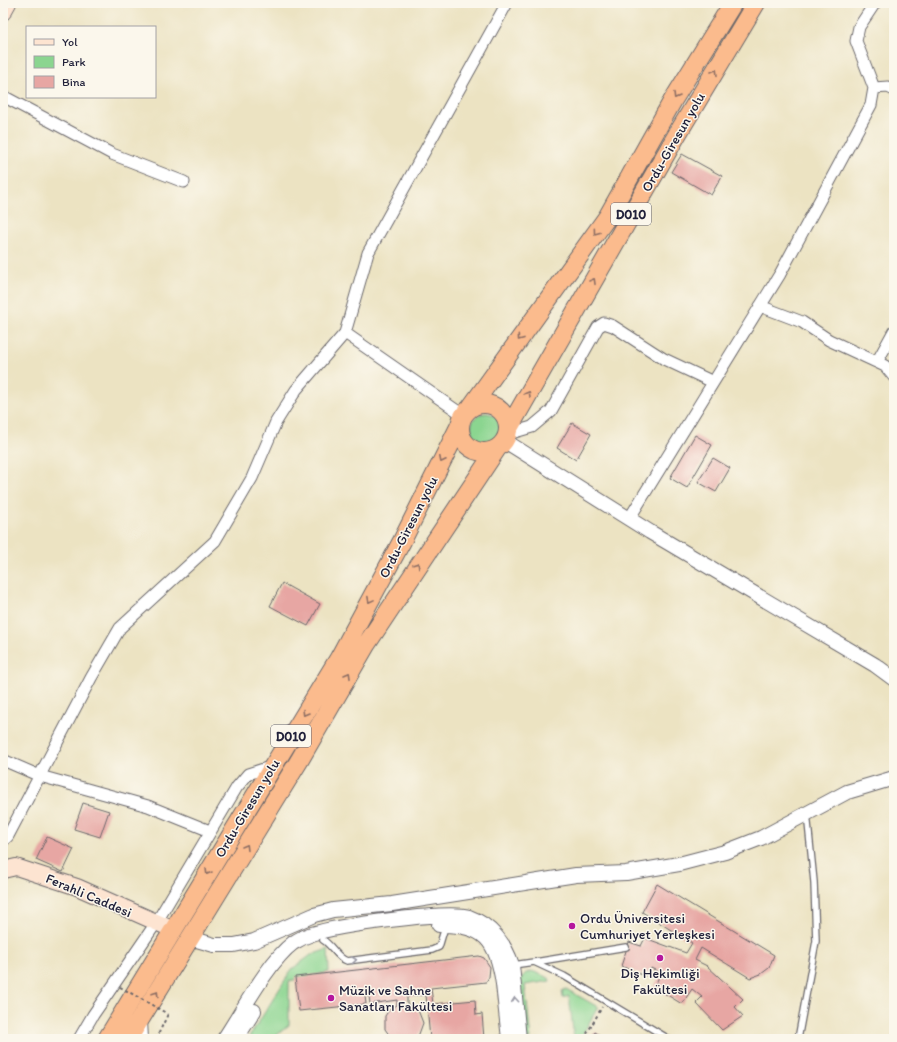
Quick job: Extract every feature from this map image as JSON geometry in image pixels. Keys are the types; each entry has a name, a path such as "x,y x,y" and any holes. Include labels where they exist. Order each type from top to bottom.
{"highway":[{"name":"Ordu-Giresun yolu","path":"107,1039 338,658 402,541 465,416 608,216 673,100 733,3"},
{"name":"Ordu-Giresun yolu","path":"128,1039 299,761 366,645 504,438 678,133 756,3"},
{"path":"488,403 496,406 505,416 504,438 481,452 467,446 463,440 465,416 479,404 488,403"}],"main road":[{"path":"3,12 8,3"},
{"name":"Ferahli Caddesi","path":"3,870 16,867 77,887 174,930"}],"street":[{"path":"3,841 8,836 91,678 120,628 215,541 252,478 276,422 296,390 345,333 368,253 507,3"},
{"path":"629,519 780,274 871,105 874,88 856,42 859,27 875,3"},
{"path":"874,88 888,87 894,90"},
{"path":"3,96 112,154 184,182"},
{"path":"760,306 802,322 830,340 885,366 894,377"},
{"path":"504,438 532,427 552,411 598,327 604,323 613,326 664,359 713,382"},
{"path":"877,362 894,331"},
{"path":"345,333 465,416"},
{"path":"504,438 629,519 876,665 894,679"},
{"path":"3,760 40,776 148,806 210,831"},
{"path":"79,1039 93,1015 156,923 236,787 248,774 273,766"},
{"path":"190,938 214,945 234,945 254,941 314,915 333,910 392,904 576,875 626,873 679,864 725,852 761,838 847,792 894,778"},
{"path":"224,1039 270,969 294,942 313,933 333,929 423,917 458,915 469,917 491,930 505,949 512,965 519,1039"},
{"path":"236,1039 287,962 303,947 323,940 446,924 473,929 490,941 496,950 500,965 509,1039"},
{"path":"140,1021 141,1039"}],"lane":[{"path":"798,1039 816,941 814,882 807,813"},
{"path":"323,940 330,944 342,960 347,961 432,950 440,947 446,924"},
{"path":"512,965 626,947"},
{"path":"534,962 606,1001 669,1039"}],"path":[{"path":"120,987 168,1014 156,1039"},
{"path":"584,1039 606,1001"}],"green space":[{"path":"486,413 492,414 500,422 500,434 492,442 486,443 480,442 472,434 471,428 472,422 480,414"},
{"path":"328,949 329,972 289,981 289,1025 272,1039 248,1039 292,969 311,955"},
{"path":"532,971 549,978 550,981 525,985 531,1039 524,1039 519,980 526,973"},
{"path":"566,989 598,1007 580,1039 574,1039 569,996 563,998 562,991"}],"building":[{"path":"682,154 722,176 711,195 671,172"},
{"path":"572,423 591,434 576,460 557,448"},
{"path":"695,435 712,445 687,488 670,478"},
{"path":"713,458 730,468 716,492 698,482"},
{"path":"282,583 320,604 308,626 270,606"},
{"path":"83,803 109,811 100,837 74,829"},
{"path":"47,837 74,849 63,872 36,860"},
{"name":"Diş Hekimliği Fakültesi","path":"657,884 774,955 769,968 761,974 750,978 701,948 695,960 707,966 743,999 735,1007 743,1016 722,1030 696,1003 702,997 692,989 682,1004 654,987 661,973 651,968 645,976 621,966 629,942 641,946 645,938 686,953 692,943 642,912"},
{"name":"Müzik ve Sahne Sanatları Fakültesi","path":"479,956 484,958 490,967 489,977 486,982 431,988 433,1004 475,1000 476,1015 482,1014 484,1039 430,1039 426,995 407,996 407,1004 418,1010 423,1023 419,1034 415,1039 392,1039 385,1029 385,1016 389,1010 397,1005 397,1000 370,1004 369,996 365,996 366,1004 299,1011 295,977"},
{"path":"595,1032 606,1039 591,1039"}],"place":[{"name":"Ordu Üniversitesi Cumhuriyet Yerleşkesi","path":"572,926"},
{"name":"Diş Hekimliği Fakültesi","path":"660,958"},
{"name":"Müzik ve Sahne Sanatları Fakültesi","path":"331,998"}]}
